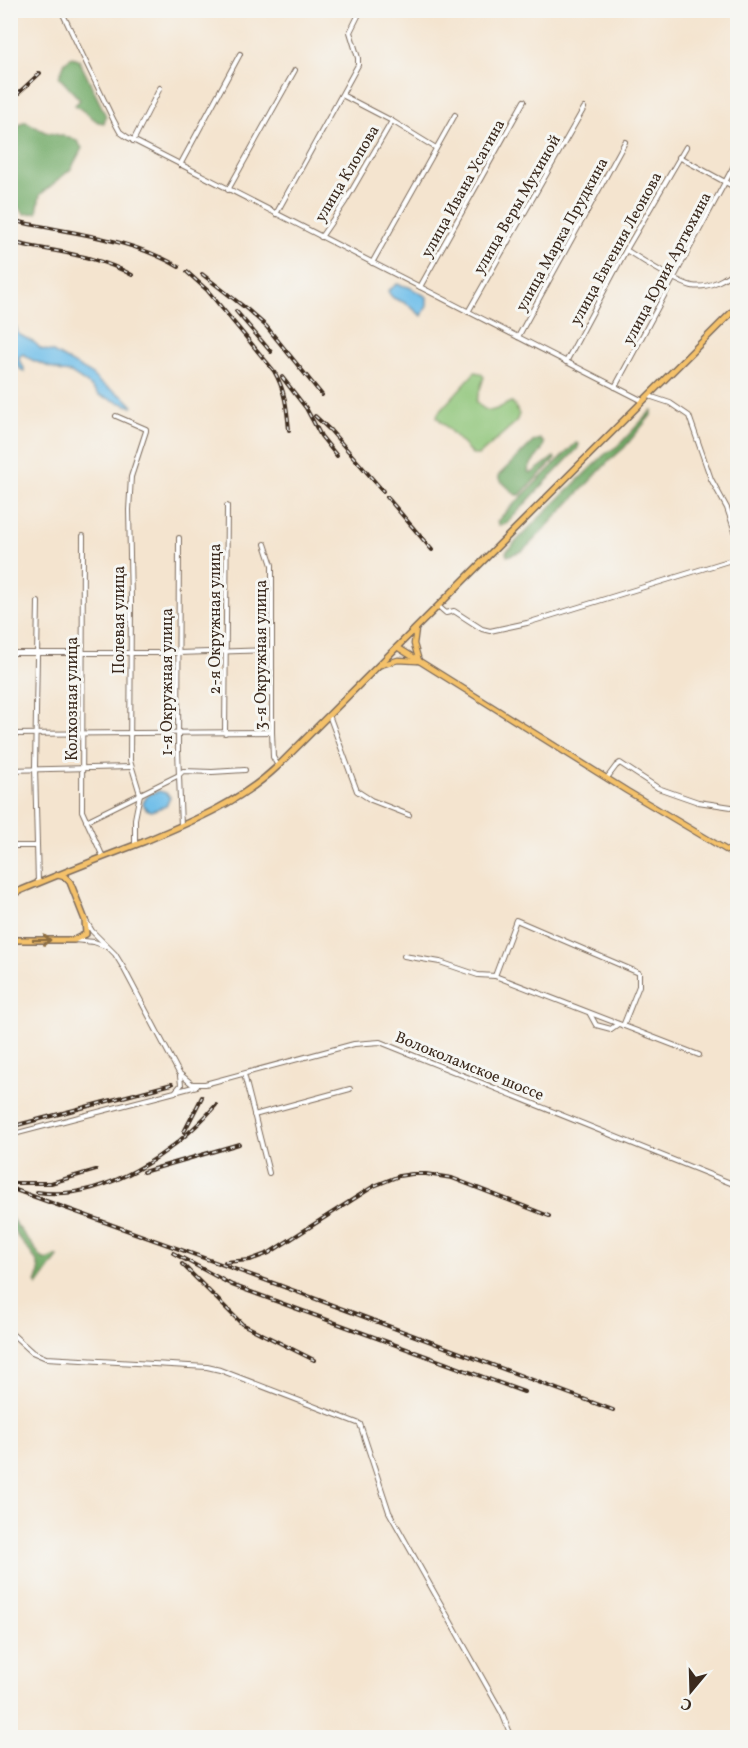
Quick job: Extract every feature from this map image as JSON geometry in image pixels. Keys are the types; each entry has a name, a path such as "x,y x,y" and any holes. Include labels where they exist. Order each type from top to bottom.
{"highway":[{"path":"10,895 181,826 226,805 251,789 278,766 738,306"},
{"path":"69,882 70,874 74,869"},
{"path":"10,940 74,940 86,934 85,920 69,882 65,877 56,875"}],"main road":[{"path":"416,627 414,644 419,661"},
{"path":"397,647 738,857"},
{"path":"378,666 398,660 419,661"}],"street":[{"path":"61,10 117,128 133,141 643,401"},
{"path":"276,214 358,65 350,32 361,10"},
{"path":"180,165 240,54"},
{"path":"228,190 296,70"},
{"path":"133,141 160,88"},
{"path":"342,95 392,121 436,148"},
{"name":"улица Ивана Усагина","path":"420,287 524,101"},
{"name":"улица Веры Мухиной","path":"468,312 584,108"},
{"path":"372,263 455,115"},
{"name":"улица Клопова","path":"321,237 345,202 392,121"},
{"name":"улица Марка Прудкина","path":"518,337 625,142"},
{"name":"улица Евгения Леонова","path":"566,362 626,250 686,147"},
{"path":"679,157 738,189"},
{"name":"улица Юрия Артюхина","path":"615,387 737,160"},
{"path":"626,250 693,286 707,285 725,278 738,267"},
{"path":"648,396 667,402 686,412 694,424 708,471 727,508 738,540"},
{"name":"Полевая улица","path":"116,416 146,429 130,485 131,767 140,794 135,819 135,844"},
{"name":"2-я Окружная улица","path":"225,733 227,506"},
{"name":"Колхозная улица","path":"83,536 82,811 104,858"},
{"name":"1-я Окружная улица","path":"179,538 178,733 181,826"},
{"name":"3-я Окружная улица","path":"265,544 272,565 272,732 273,757 278,766"},
{"path":"438,606 446,613 454,611 482,629 490,631 527,623 738,558"},
{"path":"38,602 35,770 38,883"},
{"path":"10,653 178,653 272,650"},
{"path":"329,715 357,791 371,800 410,815"},
{"path":"10,734 272,732"},
{"path":"607,778 620,763 658,788 704,803 738,808"},
{"path":"10,770 131,767"},
{"path":"86,821 183,771 245,770"},
{"path":"10,846 36,846"},
{"path":"85,920 92,931 115,954 179,1073 182,1085 175,1092"},
{"path":"495,976 516,920 639,973 639,986 621,1025 611,1029 596,1025 590,1013"},
{"path":"74,940 98,943 115,954"},
{"path":"404,956 440,962 478,975 495,976 699,1055"},
{"name":"Волоколамское шоссе","path":"10,1135 354,1044 380,1042 738,1186"},
{"path":"179,1073 188,1082 197,1085"},
{"path":"244,1074 269,1173"},
{"path":"255,1115 350,1089"},
{"path":"10,1332 32,1352 46,1358 207,1367 360,1424 389,1512 502,1713 512,1737"}],"green space":[{"path":"72,57 79,60 106,116 104,123 98,122 75,105 80,100 59,77 65,62"},
{"path":"23,122 45,132 72,138 82,148 71,169 40,195 37,213 24,214 11,198 11,129 15,129"},
{"path":"475,372 484,377 476,402 481,407 490,411 511,402 519,414 516,422 479,455 473,455 437,417 438,413"},
{"path":"652,410 652,414 624,448 530,544 522,551 507,556 506,552 537,520 604,455 619,445"},
{"path":"540,439 544,443 543,448 530,465 528,472 532,473 554,457 555,459 520,495 516,495 499,479 499,475 534,441"},
{"path":"576,443 579,444 578,448 506,524 499,525 497,522 501,517"},
{"path":"11,1218 42,1258 47,1260 58,1257 37,1286 38,1265 16,1235"}],"water":[{"path":"397,284 409,287 427,297 427,305 422,316 407,304 391,296 388,291"},
{"path":"16,327 18,334 41,349 53,352 90,373 100,383 124,397 133,406 99,395 88,384 71,373 62,372 23,354 18,358 24,372 14,360 12,349 11,332"},
{"path":"159,791 170,797 166,806 151,811 146,809 143,804 146,798"}],"railway":[{"path":"10,101 40,73"},
{"path":"10,220 119,242 160,257 179,267"},
{"path":"10,242 103,262 132,275"},
{"path":"187,272 207,290 274,371 285,399 289,430"},
{"path":"202,274 266,326 322,395"},
{"path":"236,311 271,352"},
{"path":"282,377 306,408 321,436 337,456"},
{"path":"315,416 383,491"},
{"path":"387,497 432,550"},
{"path":"10,1127 172,1084"},
{"path":"184,1132 202,1097"},
{"path":"37,1192 62,1193 112,1182 159,1156 180,1140 216,1105"},
{"path":"143,1172 239,1144"},
{"path":"10,1183 51,1183 96,1170"},
{"path":"225,1262 250,1260 269,1253 374,1186 399,1176 412,1174 452,1178 549,1216"},
{"path":"10,1188 276,1284 613,1410"},
{"path":"173,1253 232,1285 524,1392"},
{"path":"182,1264 242,1324 314,1360"}]}
